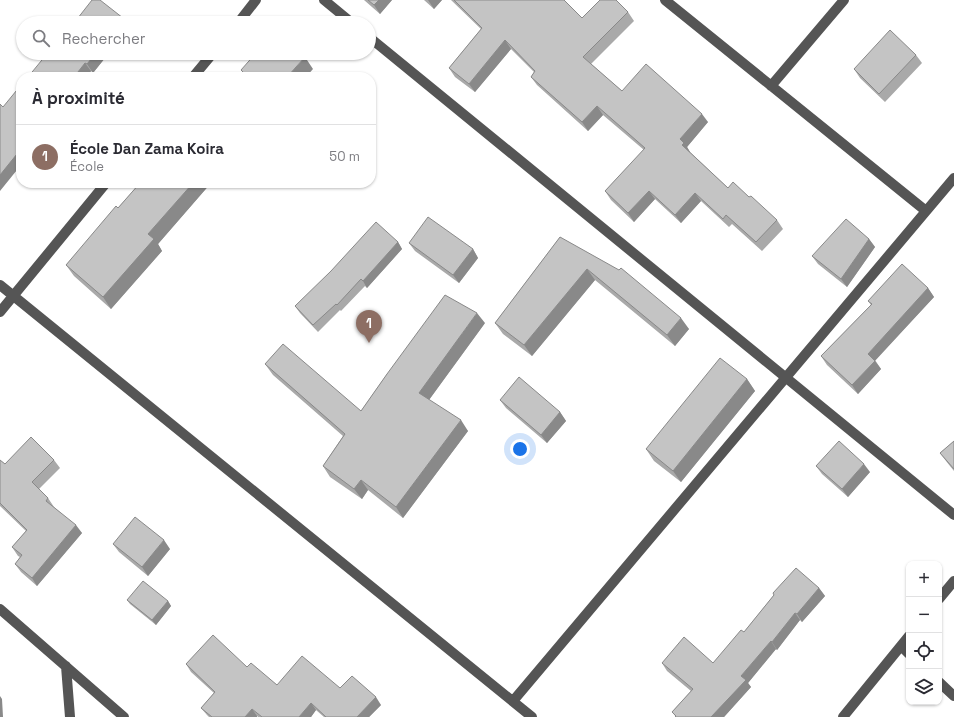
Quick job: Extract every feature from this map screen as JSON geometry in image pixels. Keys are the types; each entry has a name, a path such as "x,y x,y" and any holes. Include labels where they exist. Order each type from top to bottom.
{"street":[{"path":"243,16 256,0"},
{"path":"324,0 343,16"},
{"path":"665,0 926,211"},
{"path":"771,86 844,0"},
{"path":"376,43 954,515"},
{"path":"197,72 207,60"},
{"path":"513,701 954,178"},
{"path":"0,312 102,188"},
{"path":"0,285 532,717"},
{"path":"941,597 954,581"},
{"path":"0,609 124,717"},
{"path":"843,717 906,640"},
{"path":"901,646 906,651"},
{"path":"66,666 70,717"},
{"path":"942,685 954,696"}],"building":[{"path":"92,0 100,0 120,16 79,16"},
{"path":"368,0 379,0 374,5"},
{"path":"454,0 564,0 582,18 600,0 616,0 628,12 583,57 622,91 646,64 702,114 680,139 684,143 682,145 728,188 733,182 777,220 756,242 726,215 723,219 695,193 675,215 649,191 628,213 605,191 645,148 597,106 582,122 531,77 535,71 505,40 469,84 449,68 482,28"},
{"path":"890,30 916,55 879,94 854,69"},
{"path":"42,60 90,60 87,64 85,63 78,72 32,72"},
{"path":"250,60 302,60 292,72 243,72 241,70"},
{"path":"16,91 16,155 0,175 0,104 3,107"},
{"path":"136,188 189,188 148,234 154,239 103,297 66,265 116,206 118,208"},
{"path":"428,217 473,249 453,275 409,243"},
{"path":"846,219 869,239 841,279 812,256"},
{"path":"376,222 398,242 363,281 361,279 337,305 336,304 313,325 295,306 331,271"},
{"path":"560,237 619,270 621,268 681,318 667,335 587,269 524,345 495,323"},
{"path":"902,264 928,288 868,354 875,361 852,385 821,356 872,304 868,301"},
{"path":"445,295 477,313 419,393 461,420 396,507 361,480 354,489 323,466 345,434 265,364 283,344 361,411"},
{"path":"720,358 747,379 673,471 646,449"},
{"path":"519,377 560,412 541,435 500,400"},
{"path":"31,437 54,460 32,482 48,498 46,501 76,525 32,578 15,564 22,555 12,547 27,530 0,503 0,460 5,464"},
{"path":"839,441 864,464 842,489 816,466"},
{"path":"954,441 954,469 940,453"},
{"path":"135,517 164,540 142,567 113,544"},
{"path":"796,568 819,588 797,614 795,613 772,642 771,641 741,676 746,680 711,717 675,717 676,716 672,712 693,689 662,663 684,637 713,663 741,630 744,632 774,595 773,593"},
{"path":"143,581 168,601 152,620 127,600"},
{"path":"213,635 247,667 251,663 277,685 302,656 340,688 352,676 376,697 357,717 326,717 311,703 299,717 262,717 252,709 245,717 212,717 201,708 215,692 186,664"}],"place":[{"name":"École Dan Zama Koira","path":"369,343"}]}
